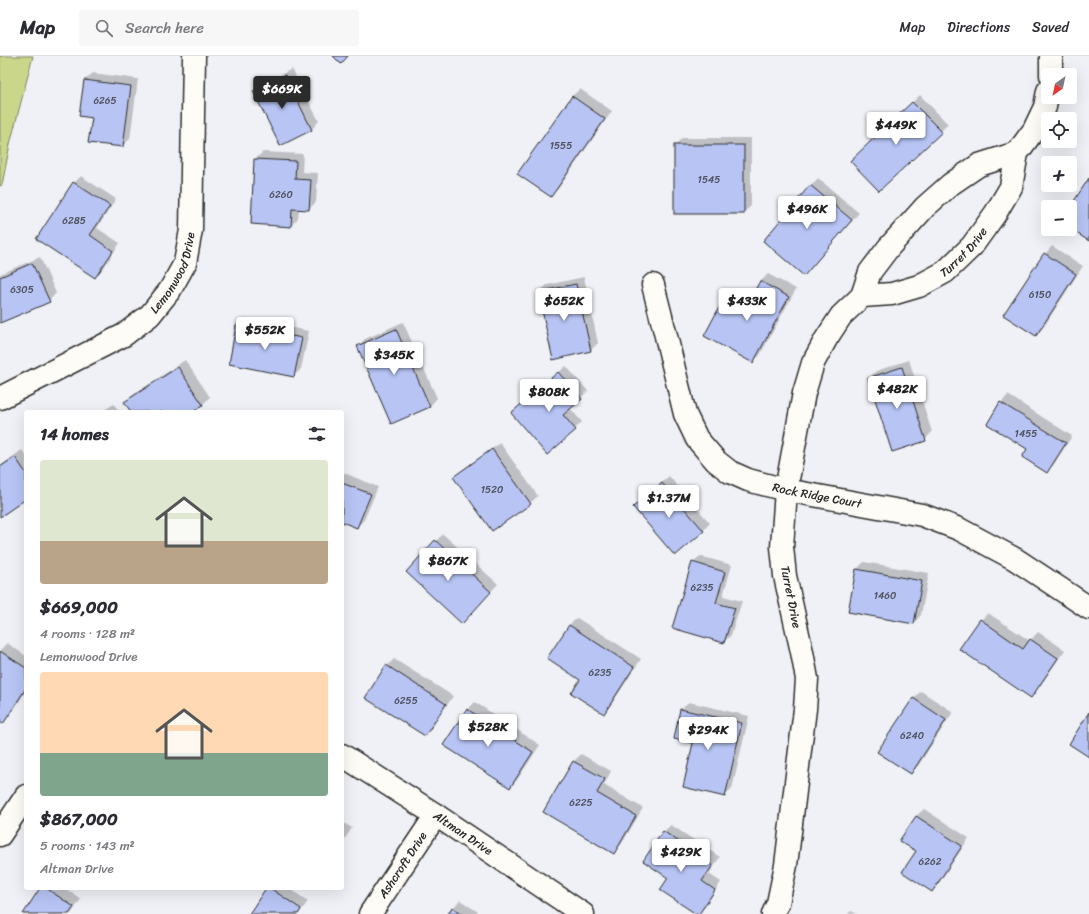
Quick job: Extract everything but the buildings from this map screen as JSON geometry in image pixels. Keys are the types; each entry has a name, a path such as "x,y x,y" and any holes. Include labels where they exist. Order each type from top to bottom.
{"street":[{"name":"Lemonwood Drive","path":"0,398 124,335 150,315 170,290 184,262 191,230 194,56"},
{"path":"1051,56 1051,68"},
{"name":"Turret Drive","path":"862,296 892,294 919,286 945,272 972,246 995,214 1010,187 1017,153 1034,130 1046,104"},
{"name":"Turret Drive","path":"773,914 778,903 786,865 805,709 807,679 785,576 782,547 786,490 804,393 813,363 841,316 862,296 870,272 889,247 925,207 951,184 979,165 1017,153"},
{"name":"Rock Ridge Court","path":"653,285 686,414 697,439 716,461 730,472 748,480 786,490 922,516 959,530 1016,559 1089,608"},
{"name":"Altman Drive","path":"344,756 436,815 583,914"},
{"path":"0,835 24,799"},
{"name":"Ashcroft Drive","path":"370,914 436,815"}],"green space":[{"path":"0,56 33,56 10,144 2,185 0,186"}]}
